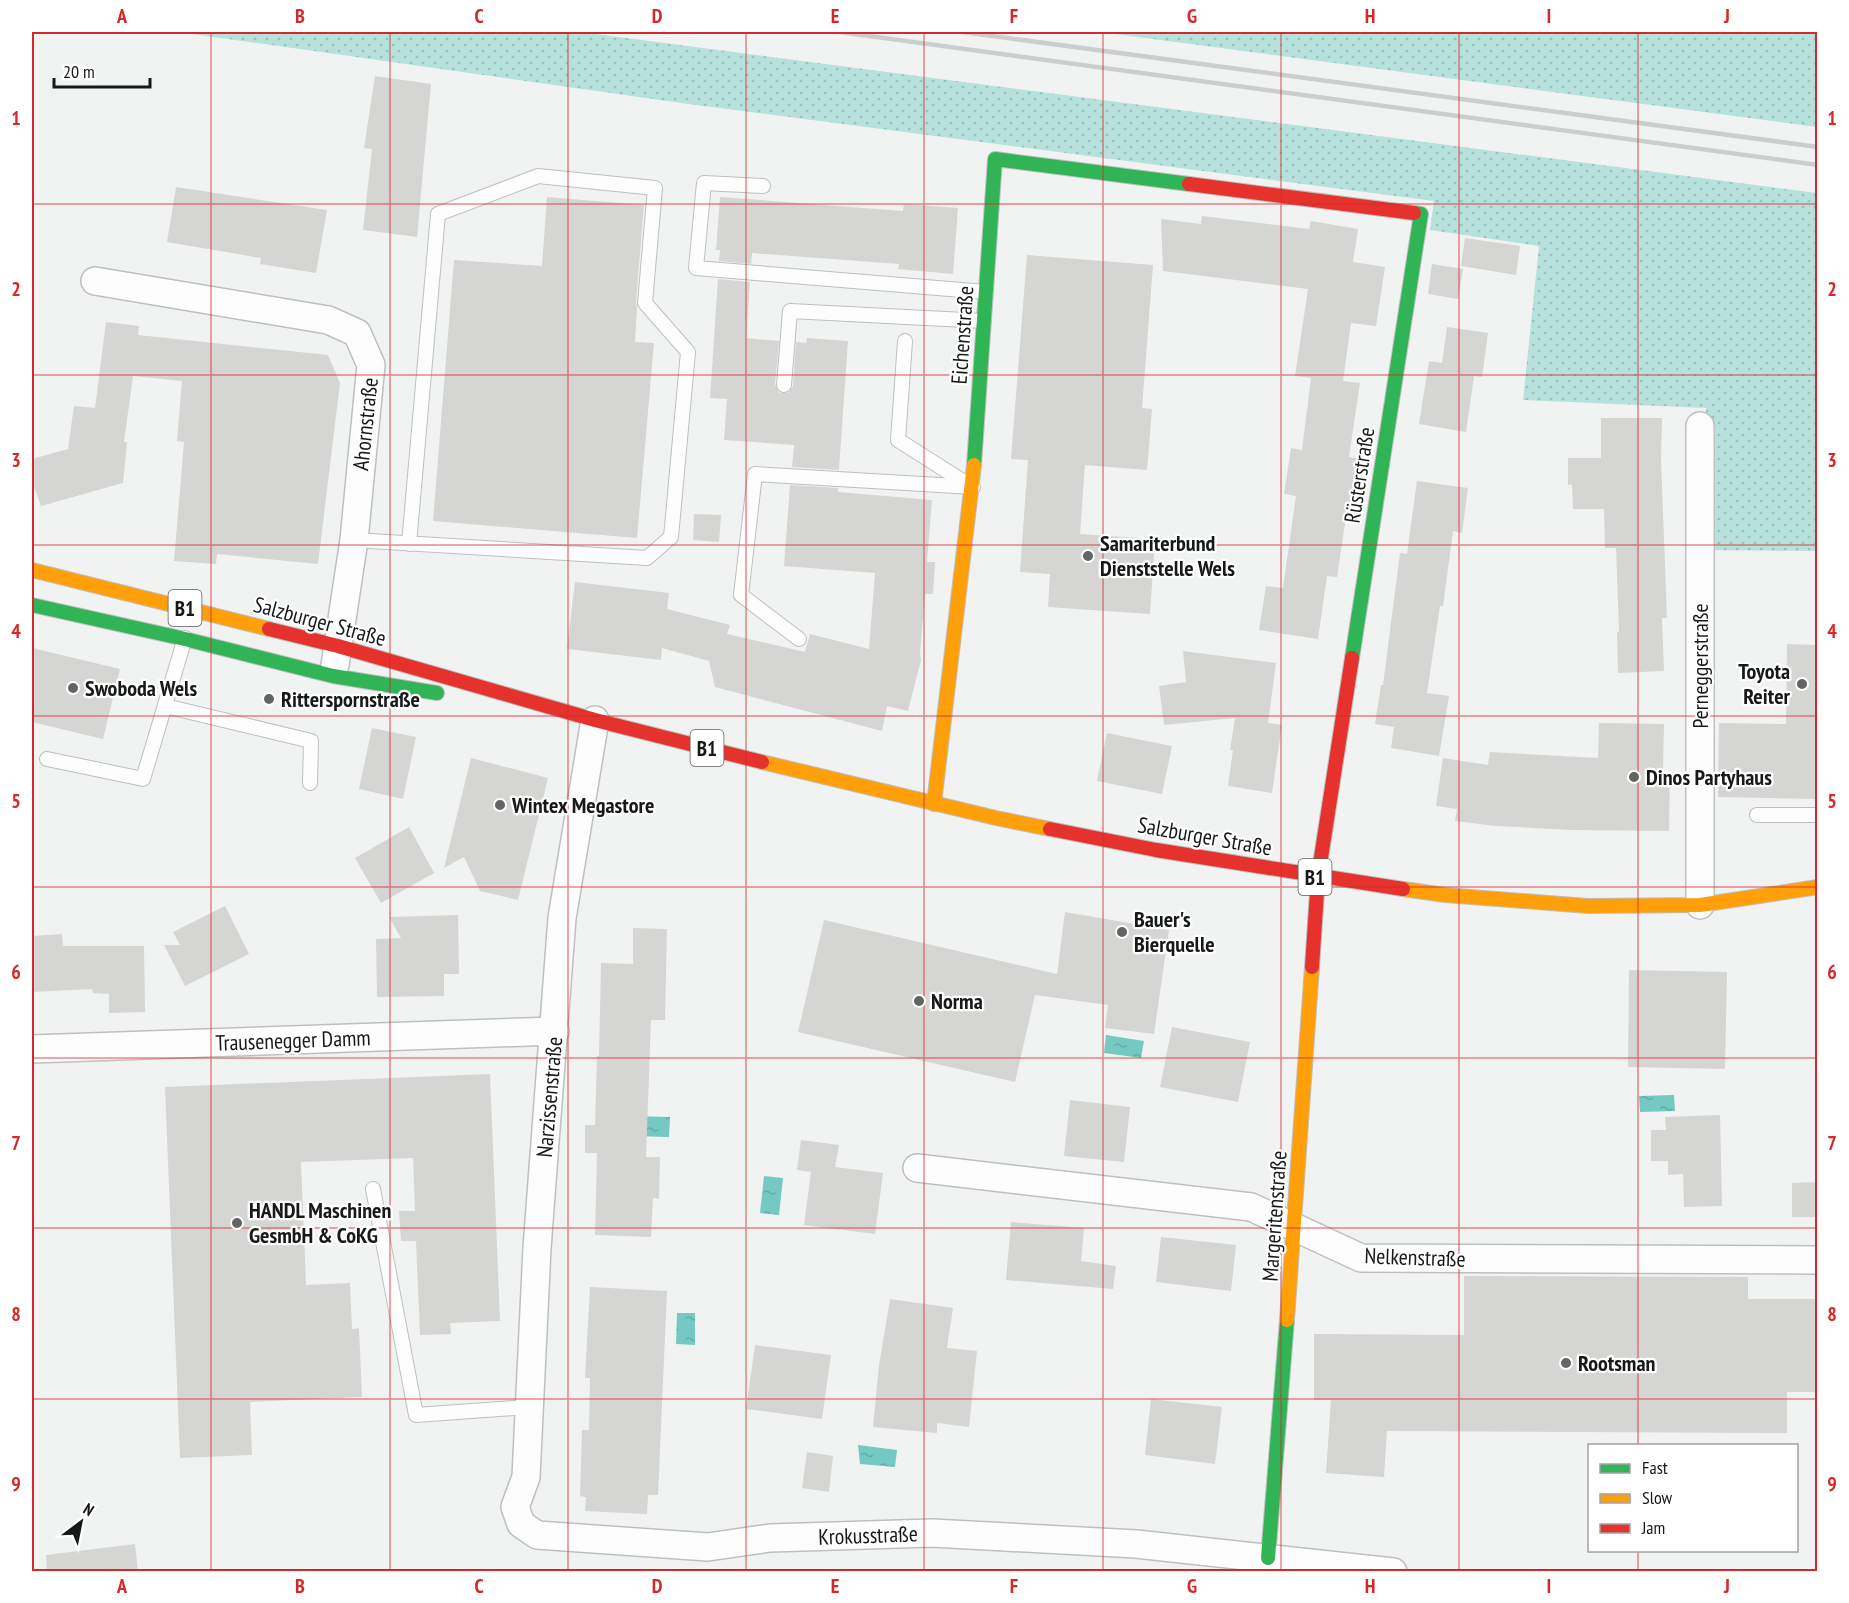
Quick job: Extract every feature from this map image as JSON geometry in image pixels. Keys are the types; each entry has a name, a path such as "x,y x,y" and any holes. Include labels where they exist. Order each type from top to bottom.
{"street":[{"name":"Eichenstraße","path":"934,804 973,488 995,159 1285,197"},
{"name":"Rüsterstraße","path":"1285,197 1421,214 1318,877"},
{"name":"Ahornstraße","path":"95,281 328,320 357,333 371,364 354,540 333,676"},
{"name":"Perneggerstraße","path":"1700,426 1700,905"},
{"name":"Salzburger Straße","path":"32,570 333,676 447,695"},
{"name":"Salzburger Straße","path":"32,605 188,624 338,646 596,720 934,804 1156,850 1318,877 1445,895 1588,906 1700,905 1818,887"},
{"name":"Salzburger Straße","path":"470,699 596,720"},
{"name":"Narzissenstraße","path":"526,1477 537,1248 562,918 596,720"},
{"name":"Margeritenstraße","path":"1269,1565 1318,877"},
{"name":"Trausenegger Damm","path":"32,1049 555,1031"},
{"name":"Nelkenstraße","path":"917,1168 1251,1207 1361,1258 1818,1260"},
{"name":"Krokusstraße","path":"526,1477 515,1506 520,1524 537,1535 708,1547 770,1538 932,1533 1136,1544 1269,1565 1393,1572"}],"lane":[{"path":"354,540 409,544 646,558 671,537 688,352 645,303 655,188 538,177 438,214 409,544"},
{"path":"763,186 704,183 696,268 986,292"},
{"path":"784,385 790,311 984,321"},
{"path":"905,341 898,440 973,488"},
{"path":"799,639 741,595 755,474 973,488"},
{"path":"47,759 143,779 188,624"},
{"path":"165,706 310,741 310,783"},
{"path":"1757,815 1818,815"},
{"path":"373,1189 416,1415 529,1407"}],"shaded area":[{"path":"179,32 580,32 1817,193 1817,551 1700,550 1706,408 1523,400 1539,246 1430,230 1434,201 681,103"},
{"path":"1100,32 1817,32 1817,127"}],"water":[{"path":"1106,1035 1144,1041 1141,1058 1104,1053"},
{"path":"1674,1095 1675,1111 1640,1112 1639,1096"},
{"path":"631,1116 670,1117 669,1137 631,1136"},
{"path":"764,1176 783,1178 779,1215 760,1213"},
{"path":"677,1313 695,1313 695,1345 676,1344"},
{"path":"858,1445 897,1450 895,1467 860,1464"}],"building":[{"path":"375,76 431,84 417,237 363,230 372,149 364,148"},
{"path":"176,187 327,210 316,273 260,264 261,258 167,242"},
{"path":"547,197 644,205 635,342 654,343 637,538 433,521 454,260 542,266"},
{"path":"720,197 903,211 904,204 958,208 953,274 898,269 899,264 752,253 751,264 719,261 720,250 716,250"},
{"path":"1202,216 1309,229 1311,221 1358,229 1353,262 1385,267 1376,326 1351,323 1343,381 1360,383 1349,457 1357,458 1337,577 1327,576 1318,639 1259,630 1266,586 1283,588 1296,496 1284,494 1291,448 1302,450 1311,378 1295,376 1308,289 1163,271 1161,219 1201,224"},
{"path":"1465,238 1520,246 1516,275 1461,266"},
{"path":"1027,255 1153,265 1142,408 1152,409 1147,470 1085,465 1080,534 1155,539 1150,614 1048,607 1050,574 1020,572 1028,460 1011,459"},
{"path":"1432,264 1463,269 1458,299 1428,294"},
{"path":"718,279 750,282 746,338 779,341 775,384 779,393 788,393 793,386 796,342 806,343 807,338 848,341 839,470 792,467 794,445 724,440 727,399 710,398"},
{"path":"106,322 139,326 138,335 328,355 340,383 318,564 217,554 216,564 174,561 184,442 177,441 182,381 133,376 124,442 127,442 123,483 41,506 32,481 32,459 68,449 74,406 95,408"},
{"path":"1447,327 1488,333 1482,377 1474,376 1466,432 1419,424 1429,361 1442,363"},
{"path":"1601,418 1662,418 1661,460 1667,618 1662,618 1664,671 1618,673 1616,548 1605,548 1604,509 1573,509 1572,484 1568,485 1568,458 1601,458"},
{"path":"1417,481 1468,488 1462,533 1453,531 1443,606 1440,606 1427,693 1449,696 1439,756 1391,748 1394,727 1375,724 1381,685 1383,685 1400,553 1407,554"},
{"path":"790,485 838,488 838,492 932,500 927,562 935,562 933,594 925,594 921,660 908,711 887,706 882,731 715,687 709,661 662,648 661,660 567,649 575,582 669,593 667,609 730,625 727,634 805,652 810,634 869,649 875,573 784,566"},
{"path":"694,514 721,515 719,542 693,540"},
{"name":"Toyota Reiter","path":"1787,644 1818,645 1818,799 1718,797 1719,723 1786,724"},
{"name":"Swoboda Wels","path":"32,648 120,669 103,739 32,722"},
{"path":"1183,651 1276,663 1268,723 1282,725 1272,793 1228,786 1235,718 1164,725 1159,686 1186,682"},
{"path":"1599,723 1664,724 1663,774 1670,774 1669,831 1572,830 1496,826 1455,821 1457,809 1436,806 1443,758 1488,765 1490,752 1598,758"},
{"path":"372,728 416,737 403,799 359,789"},
{"path":"1107,733 1172,746 1162,794 1097,781"},
{"name":"Wintex Megastore","path":"471,758 548,778 518,900 480,891 464,857 444,868"},
{"path":"409,827 434,873 381,903 355,858"},
{"path":"225,906 249,954 185,986 164,945 180,945 173,932"},
{"name":"Norma","path":"1065,912 1169,930 1154,1034 1105,1028 1108,1005 1035,995 1015,1082 798,1032 824,920 1057,974"},
{"path":"458,915 459,974 444,974 444,996 377,997 376,939 401,938 389,917"},
{"path":"633,928 667,929 665,1020 651,1020 646,1157 660,1157 659,1199 653,1198 651,1237 595,1235 597,1153 585,1153 585,1125 595,1125 601,963 633,964"},
{"path":"62,934 63,946 144,946 145,1012 109,1013 109,994 93,993 92,989 32,992 32,936"},
{"path":"1629,970 1727,972 1725,1069 1628,1067"},
{"path":"1172,1027 1250,1042 1238,1102 1160,1087"},
{"name":"HANDL Maschinen GesmbH & CoKG","path":"490,1074 500,1321 450,1323 451,1334 420,1335 416,1241 401,1241 399,1211 415,1211 413,1158 301,1162 306,1285 350,1283 352,1329 359,1328 362,1397 250,1402 252,1455 180,1458 165,1087"},
{"path":"1070,1100 1130,1107 1124,1162 1064,1156"},
{"path":"1720,1115 1722,1206 1684,1207 1683,1174 1668,1175 1668,1161 1651,1161 1651,1130 1666,1130 1665,1117"},
{"path":"801,1140 839,1145 835,1167 883,1173 875,1234 804,1225 811,1172 797,1170"},
{"path":"1818,1182 1818,1217 1792,1217 1792,1183"},
{"path":"1011,1222 1084,1228 1081,1261 1116,1266 1113,1289 1006,1280"},
{"path":"1161,1237 1236,1245 1231,1291 1156,1282"},
{"name":"Rootsman","path":"1464,1276 1748,1277 1748,1299 1818,1299 1818,1392 1787,1392 1787,1433 1387,1431 1384,1477 1326,1473 1331,1400 1314,1400 1314,1334 1464,1335"},
{"path":"590,1287 667,1291 658,1495 648,1495 647,1514 585,1511 586,1497 580,1496 582,1430 589,1430 590,1378 585,1378"},
{"path":"890,1299 953,1308 947,1348 977,1351 969,1427 937,1423 937,1433 873,1427 879,1365"},
{"path":"755,1345 831,1355 822,1419 746,1409"},
{"path":"1151,1399 1222,1407 1215,1464 1145,1455"},
{"path":"807,1452 833,1456 829,1492 802,1488"},
{"path":"135,1544 138,1572 47,1572 46,1555"}],"railway":[{"path":"840,32 1818,165"},
{"path":"963,32 1818,147"}],"traffic: fast":[{"path":"974,465 995,159 1189,184"},
{"path":"1352,658 1421,214 1414,213"},
{"path":"32,605 185,639 333,676 437,693"},
{"path":"1268,1558 1287,1320"}],"traffic: slow":[{"path":"934,804 974,465"},
{"path":"32,570 269,629"},
{"path":"762,762 1050,829"},
{"path":"1403,889 1445,895 1588,906 1700,905 1818,887"},
{"path":"1287,1320 1312,967"}],"traffic: jam":[{"path":"1189,184 1414,213"},
{"path":"269,629 338,646 595,720 762,762"},
{"path":"1312,967 1318,877 1352,658"},
{"path":"1050,829 1156,850 1403,889"}],"place":[{"name":"Samariterbund Dienststelle Wels","path":"1088,556"},
{"name":"Toyota Reiter","path":"1802,684"},
{"name":"Swoboda Wels","path":"73,688"},
{"name":"Ritterspornstraße","path":"269,699"},
{"name":"Dinos Partyhaus","path":"1634,777"},
{"name":"Wintex Megastore","path":"500,805"},
{"name":"Bauer's Bierquelle","path":"1122,932"},
{"name":"Norma","path":"919,1001"},
{"name":"HANDL Maschinen GesmbH & CoKG","path":"237,1223"},
{"name":"Rootsman","path":"1566,1363"}]}
